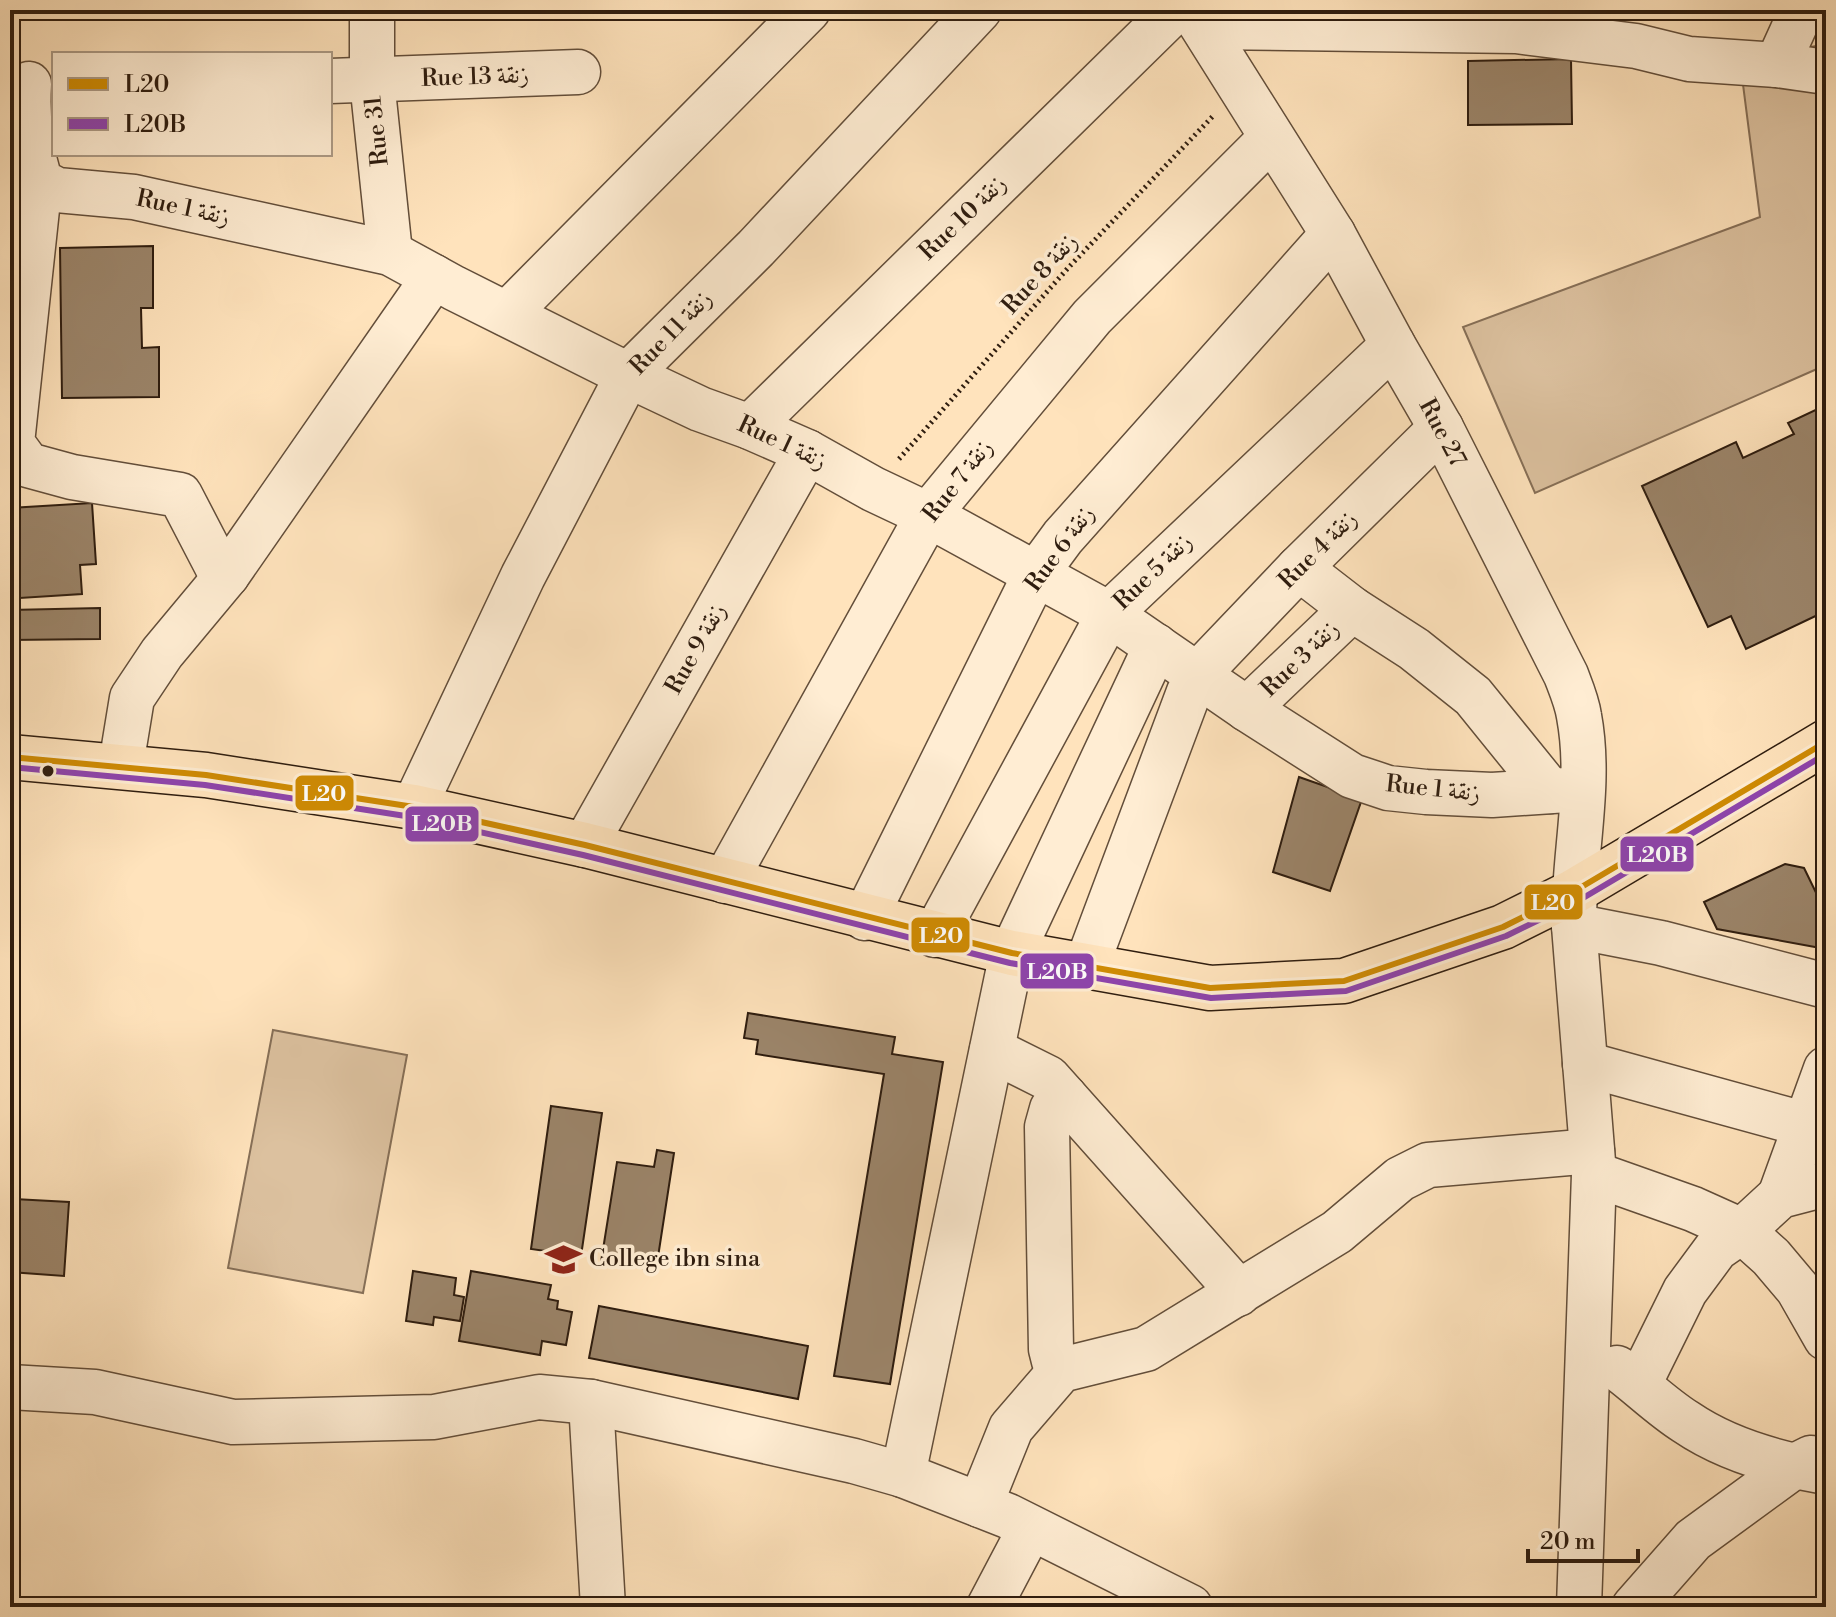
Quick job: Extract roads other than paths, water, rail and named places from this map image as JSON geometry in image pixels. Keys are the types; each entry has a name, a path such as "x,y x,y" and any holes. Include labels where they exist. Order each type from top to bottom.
{"main road":[{"path":"10,757 206,775 414,807 585,845 1012,953 1210,988 1344,981 1503,927 1574,909 1826,742"}],"street":[{"name":"Rue 31","path":"372,10 351,81 390,253"},
{"path":"507,314 808,10"},
{"name":"Rue 11 زنقة","path":"414,807 523,576 628,375 756,248 979,10"},
{"path":"1777,65 1802,10"},
{"path":"1190,16 1520,20 1644,28 1689,59 1826,72"},
{"name":"Rue 27","path":"1190,16 1333,234 1441,428 1566,675 1579,715 1583,750 1566,790 1593,1162 1579,1607"},
{"name":"Rue 10 زنقة","path":"750,427 1190,16"},
{"name":"Rue 13 زنقة","path":"351,81 578,72"},
{"path":"31,84 31,155 40,181 12,443 28,465 72,477 180,495 219,570 227,575"},
{"name":"Rue 7 زنقة","path":"725,881 928,515 1092,317 1271,138"},
{"name":"Rue 1 زنقة","path":"40,181 57,190 134,197 390,253 628,375 700,409 807,452 928,515 1109,614 1156,646 1193,683 1247,709 1352,776 1388,788 1492,795 1566,790"},
{"name":"Rue 6 زنقة","path":"865,918 1035,575 1063,537 1333,234"},
{"path":"121,765 132,698 162,653 227,575 434,277"},
{"name":"Rue 5 زنقة","path":"935,935 1109,614 1393,345"},
{"name":"Rue 4 زنقة","path":"1086,967 1193,683 1299,568 1441,428"},
{"name":"Rue 9 زنقة","path":"585,845 807,452"},
{"path":"1299,568 1352,609 1414,649 1473,696 1566,790"},
{"name":"Rue 3 زنقة","path":"1247,709 1352,609"},
{"path":"903,1475 1012,953 1156,646"},
{"path":"1574,909 1661,943 1826,986"},
{"path":"992,1050 1048,1078 1238,1294"},
{"path":"1585,1064 1807,1125"},
{"path":"1639,1384 1685,1291 1716,1249 1742,1231 1780,1196 1826,1069"},
{"path":"1061,1370 1051,1349 1047,1127 1052,1109 1065,1097"},
{"path":"980,1505 1011,1428 1061,1370 1146,1349 1337,1232 1400,1179 1428,1165 1593,1162 1742,1231 1771,1257 1798,1289 1826,1338"},
{"path":"1780,1196 1826,1184"},
{"path":"1587,1344 1685,1422 1722,1443 1815,1463"},
{"path":"10,1387 95,1392 233,1422 434,1417 539,1397 591,1402 854,1461 903,1475 980,1505 1190,1607"},
{"path":"591,1402 603,1607"},
{"path":"1634,1607 1693,1540 1815,1463"},
{"path":"989,1607 1030,1529"}],"place":[{"name":"College ibn sina","path":"563,1259"}]}
